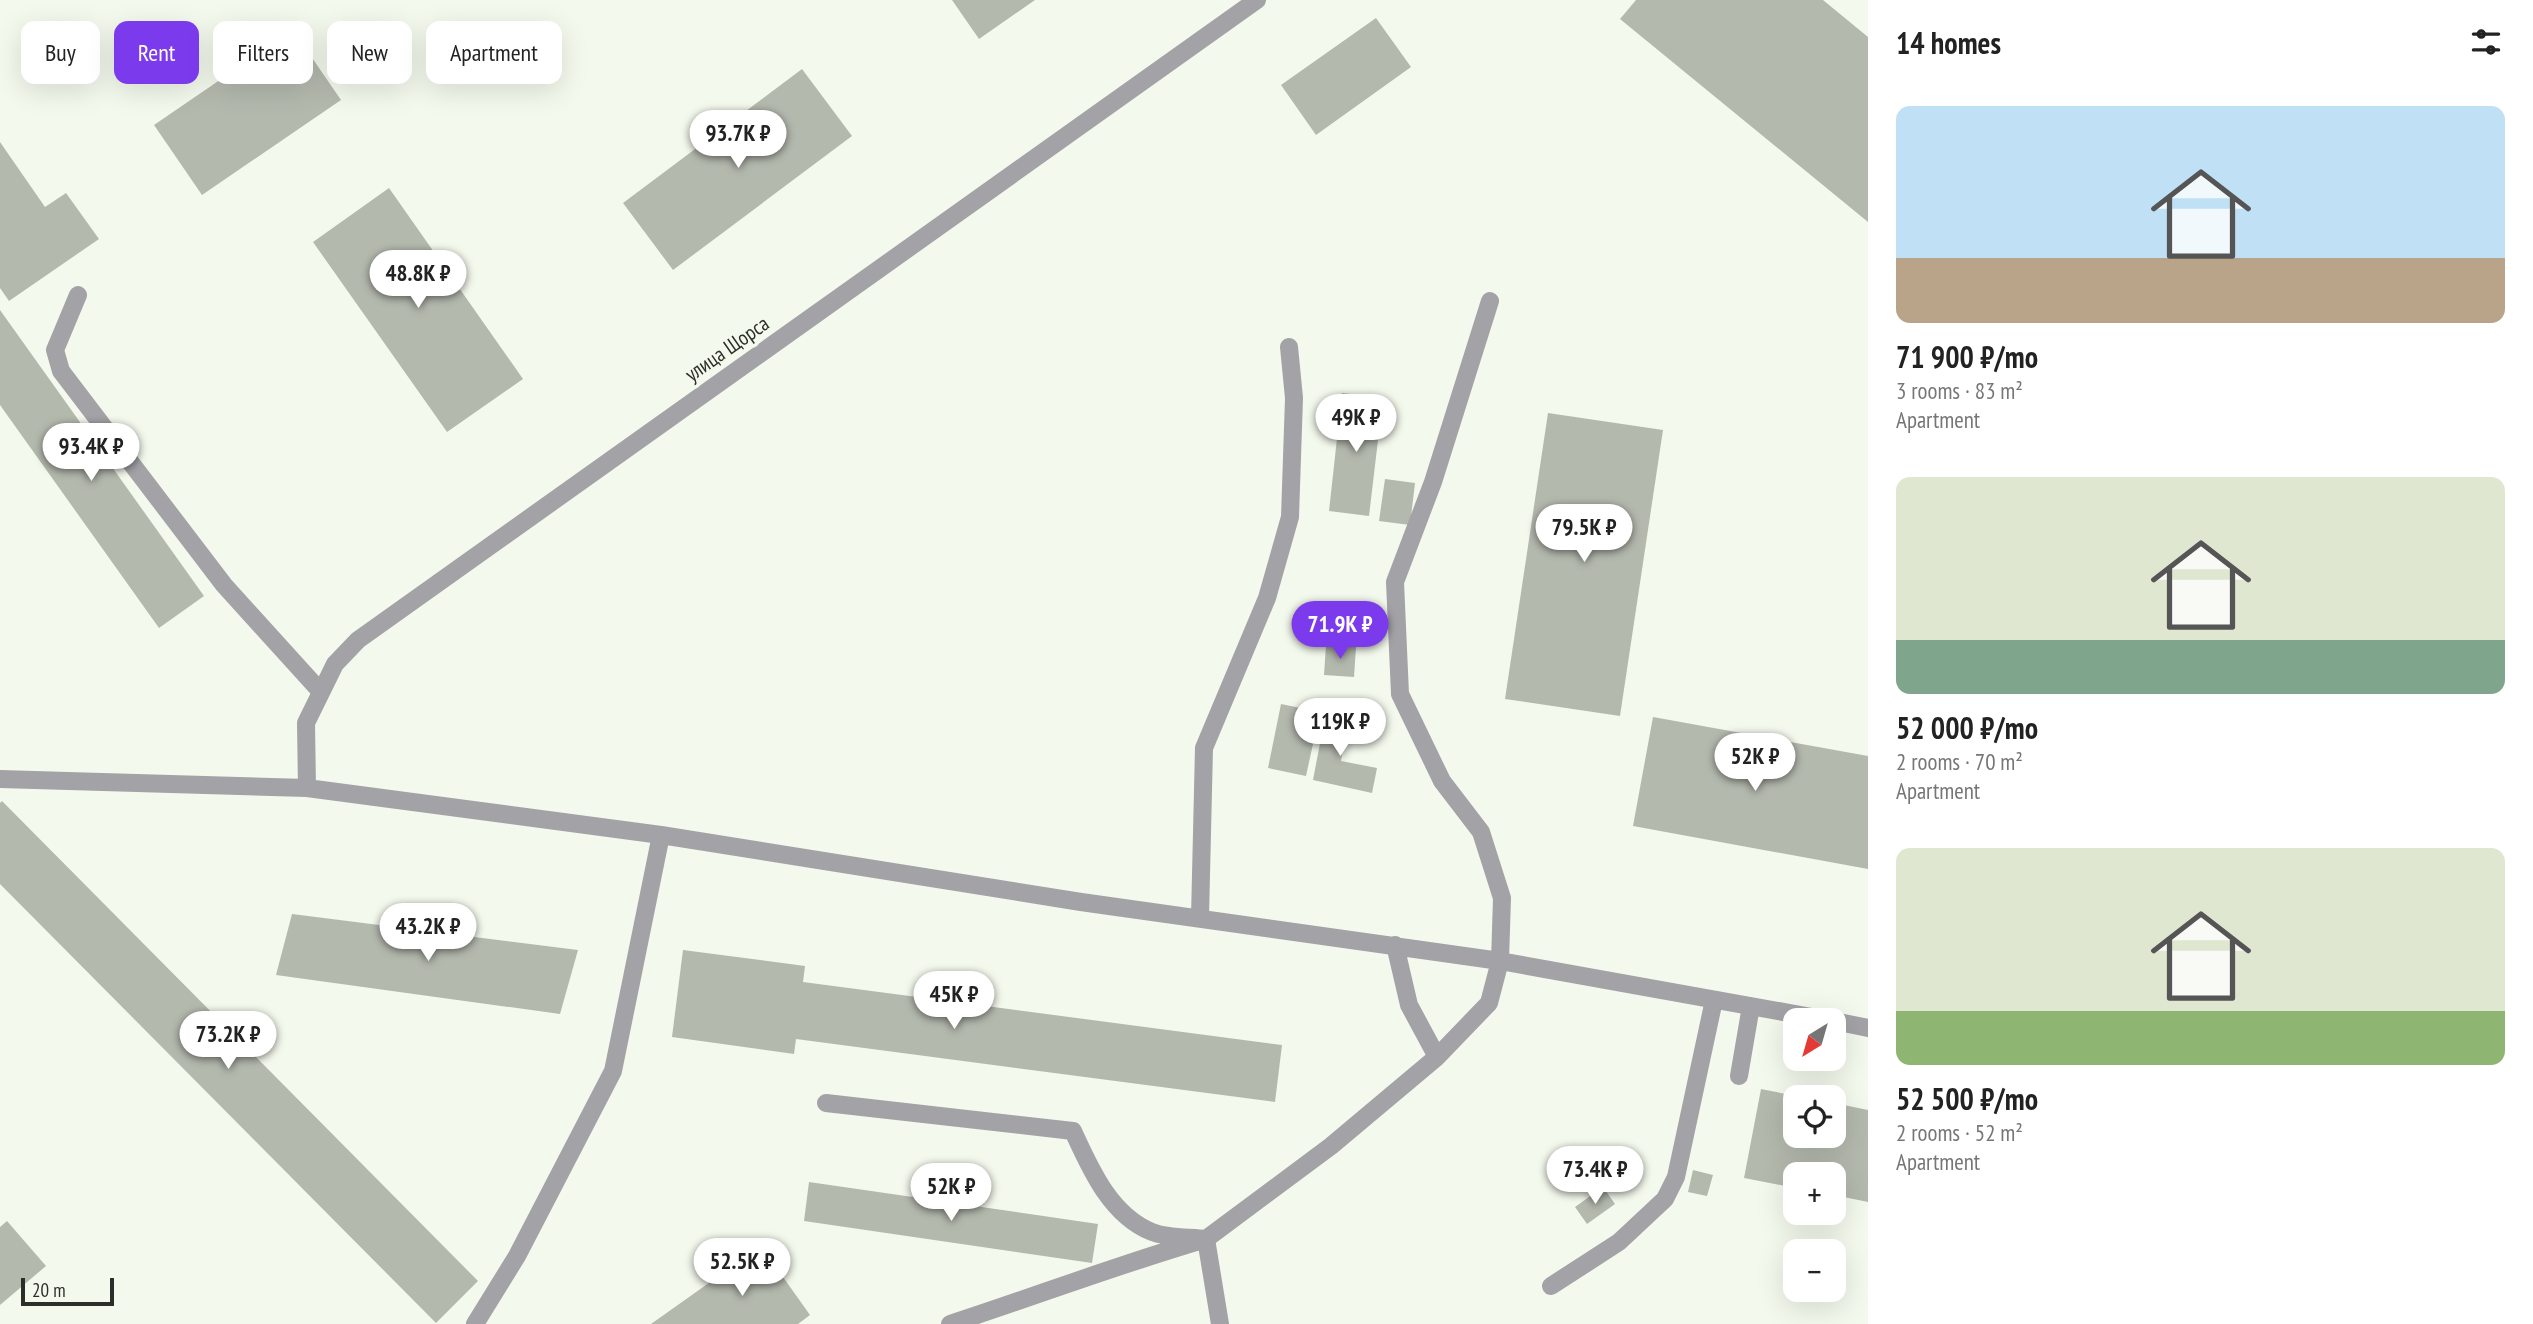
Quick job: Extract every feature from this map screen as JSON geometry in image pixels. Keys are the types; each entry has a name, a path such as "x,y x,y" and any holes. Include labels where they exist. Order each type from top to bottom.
{"street":[{"name":"улица Щорса","path":"307,788 306,723 335,664 358,640 1257,0"},
{"path":"78,295 55,350 61,371 224,585 321,692"},
{"path":"950,1324 1093,1277 1124,1263 1206,1238 1331,1146 1437,1057 1489,1003 1500,961 1502,898 1481,832 1442,781 1400,694 1395,582 1433,482 1490,301"},
{"path":"1200,917 1204,748 1267,598 1290,517 1294,398 1289,346"},
{"path":"0,779 307,788 661,835 1081,902 1395,945 1783,1012"},
{"path":"475,1324 517,1256 613,1071 661,835"},
{"path":"1395,945 1409,1004 1437,1057"},
{"path":"1551,1286 1619,1242 1665,1199 1676,1177 1714,1000"},
{"path":"1738,1076 1751,1006"},
{"path":"1846,1023 1868,1028"},
{"path":"825,1103 1073,1131 1096,1181 1127,1216 1153,1233 1206,1238"},
{"path":"1206,1238 1220,1324"}],"building":[{"path":"952,0 1035,0 979,39"},
{"path":"1636,0 1823,0 1868,37 1868,222 1620,19"},
{"path":"1376,18 1411,67 1316,135 1281,85"},
{"path":"313,59 327,80 327,84 330,84 341,100 202,195 154,125 214,84 313,84"},
{"path":"802,69 852,136 673,270 623,203"},
{"path":"0,142 45,207 66,193 99,239 9,301 0,288"},
{"path":"389,188 523,379 447,432 313,242"},
{"path":"0,310 204,596 159,628 0,405"},
{"path":"1342,393 1383,398 1369,516 1329,511"},
{"path":"1548,413 1663,430 1620,716 1505,699"},
{"path":"1385,479 1415,483 1410,525 1379,521"},
{"path":"1326,645 1356,647 1354,677 1324,675"},
{"path":"1281,704 1320,712 1306,776 1268,768"},
{"path":"1326,712 1350,716 1341,761 1377,768 1372,793 1313,780"},
{"path":"1653,717 1868,756 1868,869 1633,826"},
{"path":"2,801 478,1281 436,1323 0,884"},
{"path":"292,914 578,950 560,1014 276,975"},
{"path":"683,950 805,966 803,982 1282,1045 1275,1102 796,1039 794,1054 672,1037"},
{"path":"1761,1089 1783,1093 1783,1148 1846,1148 1846,1105 1868,1110 1868,1202 1846,1197 1846,1162 1783,1162 1783,1186 1744,1178"},
{"path":"1693,1170 1713,1175 1707,1196 1688,1192"},
{"path":"809,1182 1098,1224 1092,1263 804,1221"},
{"path":"1603,1187 1615,1204 1587,1224 1575,1207"},
{"path":"7,1221 46,1266 0,1305 0,1227"},
{"path":"761,1246 810,1315 798,1324 651,1324"}]}
